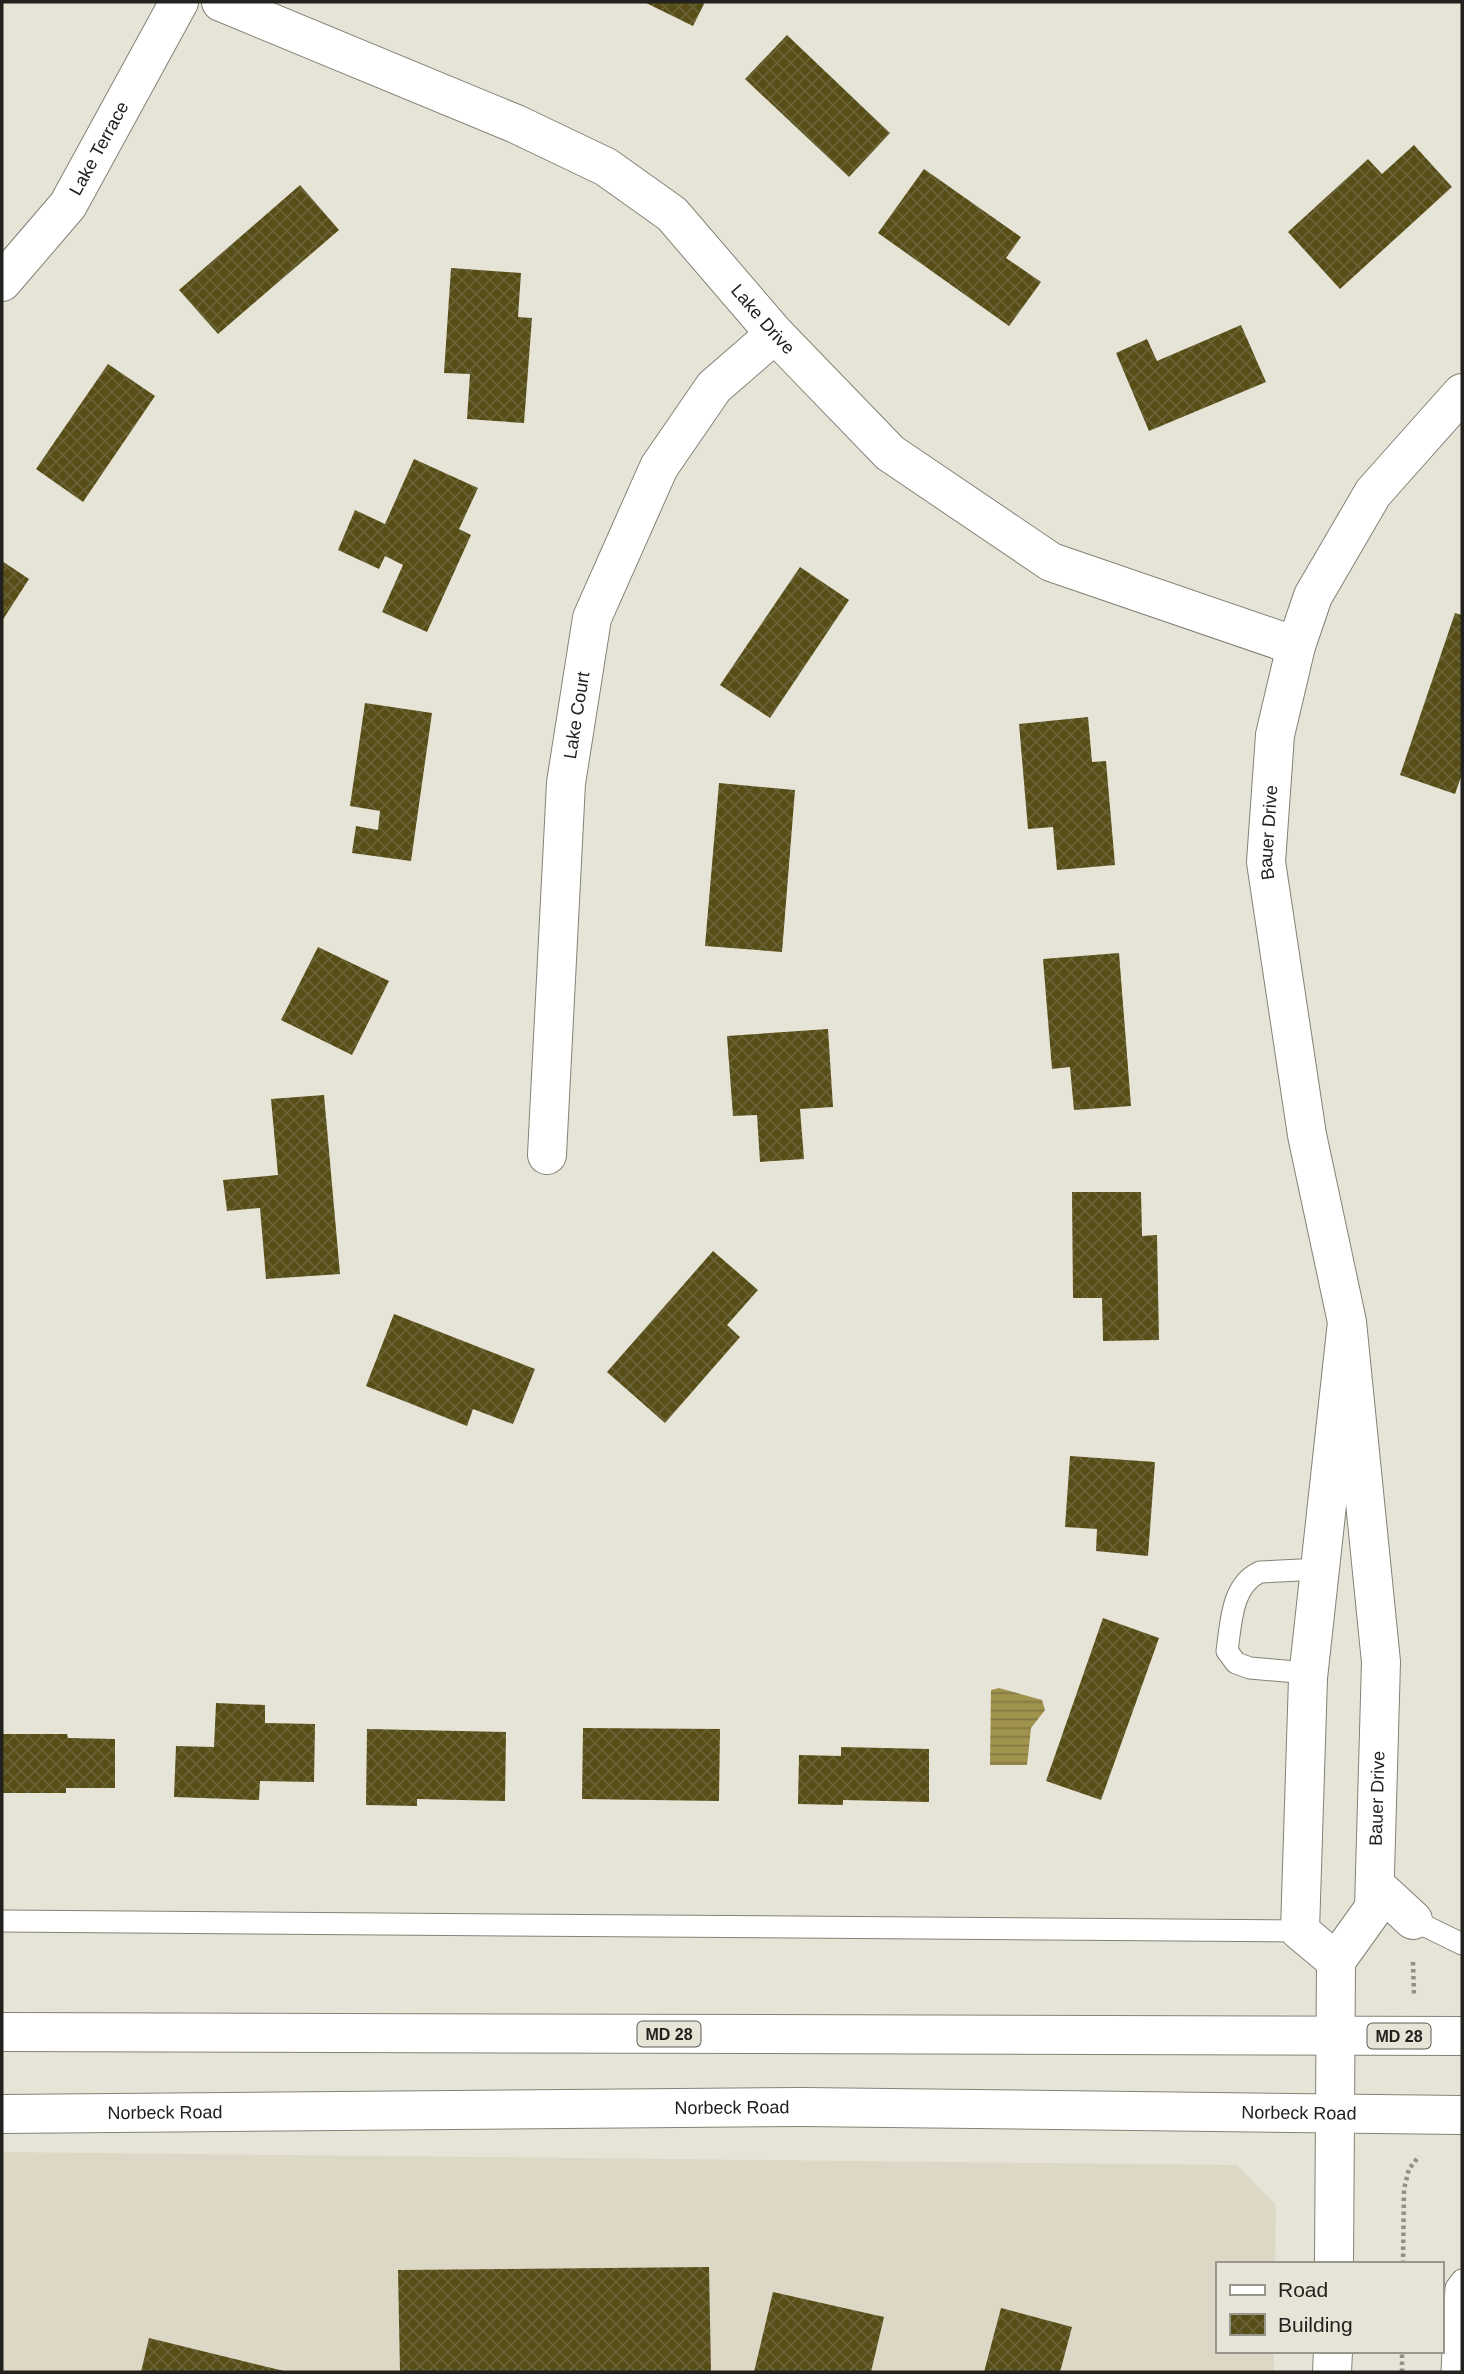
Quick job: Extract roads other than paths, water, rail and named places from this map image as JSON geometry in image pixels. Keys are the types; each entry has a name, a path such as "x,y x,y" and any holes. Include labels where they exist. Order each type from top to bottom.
{"street":[{"name":"Lake Terrace","path":"2,282 68,205 178,2"},
{"name":"Lake Drive","path":"221,2 516,124 606,167 672,214 775,334 890,453 1051,562 1296,646"},
{"name":"Lake Court","path":"547,1155 566,783 592,618 659,467 714,387 775,334"},
{"name":"Bauer Drive","path":"1336,1961 1374,1908 1381,1662 1347,1322 1307,1135 1266,862 1275,735 1296,646 1313,596 1373,493 1462,393"},
{"name":"Bauer Drive","path":"1300,1931 1309,1673 1347,1322"},
{"path":"1375,1885 1413,1920"},
{"path":"1300,1931 1336,1961 1334,2262"},
{"name":"MD 28","path":"2,2032 1462,2036"},
{"name":"Norbeck Road","path":"2,2115 803,2107 1462,2115"},
{"path":"1332,2372 1333,2353"}],"lane":[{"path":"1309,1673 1250,1668 1236,1663 1227,1651 1234,1605 1242,1587 1253,1575 1260,1572 1320,1569"},
{"path":"1413,1920 1462,1944"},
{"path":"2,1921 1300,1931"},
{"path":"1452,2372 1456,2288 1462,2280"}]}
